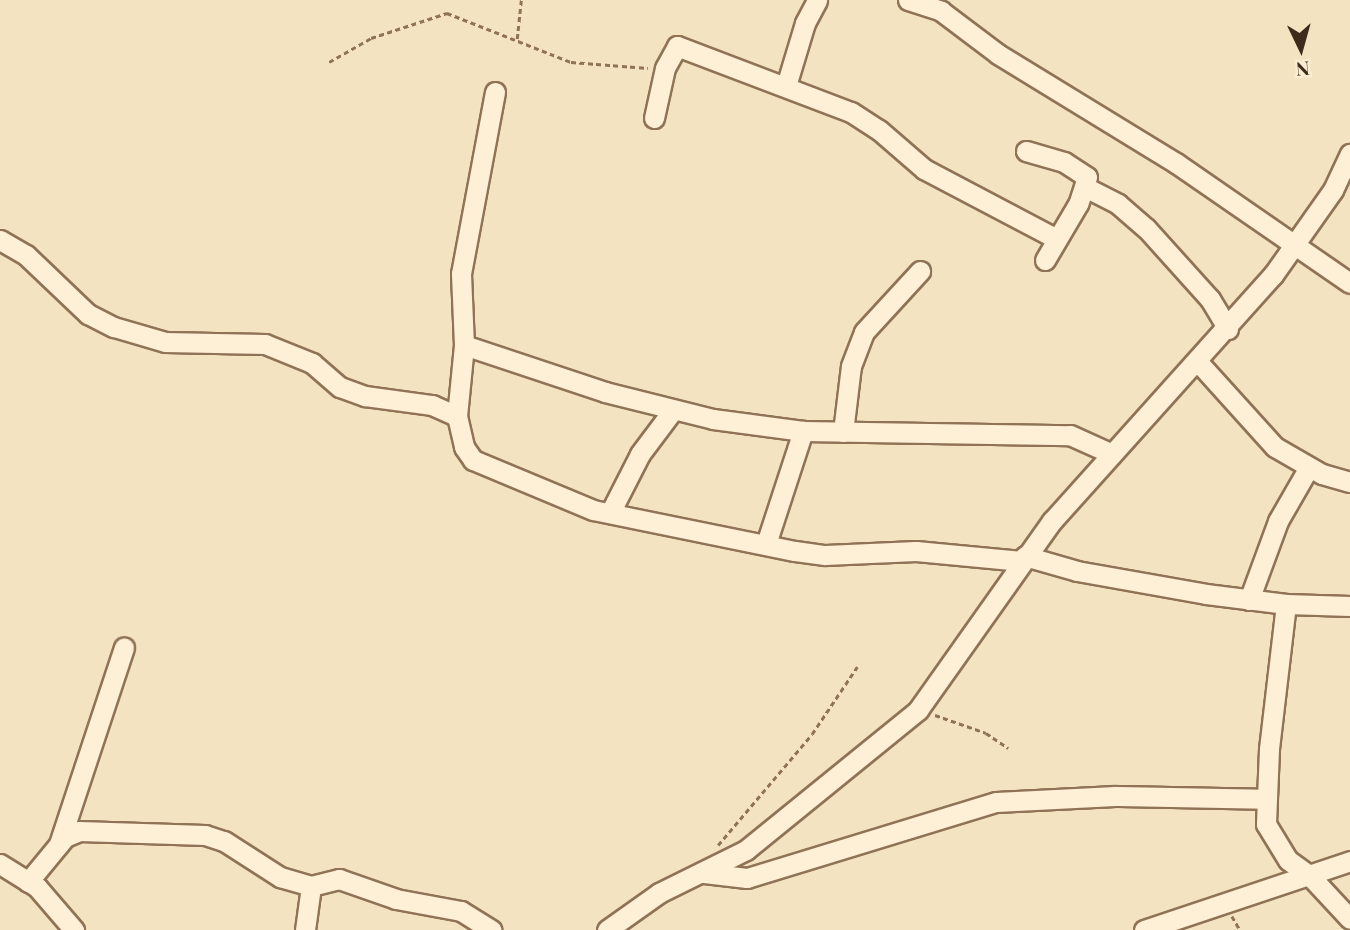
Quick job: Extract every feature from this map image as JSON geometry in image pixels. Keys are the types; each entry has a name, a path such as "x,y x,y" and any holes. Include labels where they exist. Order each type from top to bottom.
{"street":[{"path":"786,86 805,23 817,0"},
{"path":"908,0 941,11 998,54 1295,243 1350,283"},
{"path":"654,118 665,68 677,46 851,112 879,130 924,169 1057,239"},
{"path":"495,92 465,239 461,294 464,345 457,416 464,447 473,460 610,513 816,555 916,551 1024,558 1115,579 1248,600 1350,606"},
{"path":"1026,151 1079,170 1087,177 1085,187 1045,260"},
{"path":"607,930 659,892 704,873 759,841 918,710 1024,558 1112,454 1199,363 1295,243 1333,190 1350,154"},
{"path":"1085,187 1118,204 1146,228 1210,299 1228,329"},
{"path":"0,240 26,255 88,314 114,327 165,342 265,344 312,363 341,387 365,396 432,405 457,416"},
{"path":"843,432 851,366 864,332 920,271"},
{"path":"464,345 673,410 803,431 1070,435 1112,454"},
{"path":"1199,363 1261,435 1309,467 1350,482"},
{"path":"610,513 640,454 673,410"},
{"path":"766,544 803,431"},
{"path":"1248,600 1278,521 1309,467"},
{"path":"1286,604 1266,799 1270,835 1288,860 1311,877 1350,919"},
{"path":"59,844 124,647"},
{"path":"704,873 747,877 996,802 1115,796 1266,799"},
{"path":"28,881 59,844 79,831 205,835 224,841 280,877 311,886 339,879 396,899 461,911 492,930"},
{"path":"1144,930 1311,877 1350,861"},
{"path":"0,864 28,881 74,930"},
{"path":"305,930 311,886"}],"path":[{"path":"517,39 521,0"},
{"path":"329,62 371,38 447,13 571,62 665,68"},
{"path":"718,845 812,734 857,667"},
{"path":"918,710 986,733 1008,748"}]}
